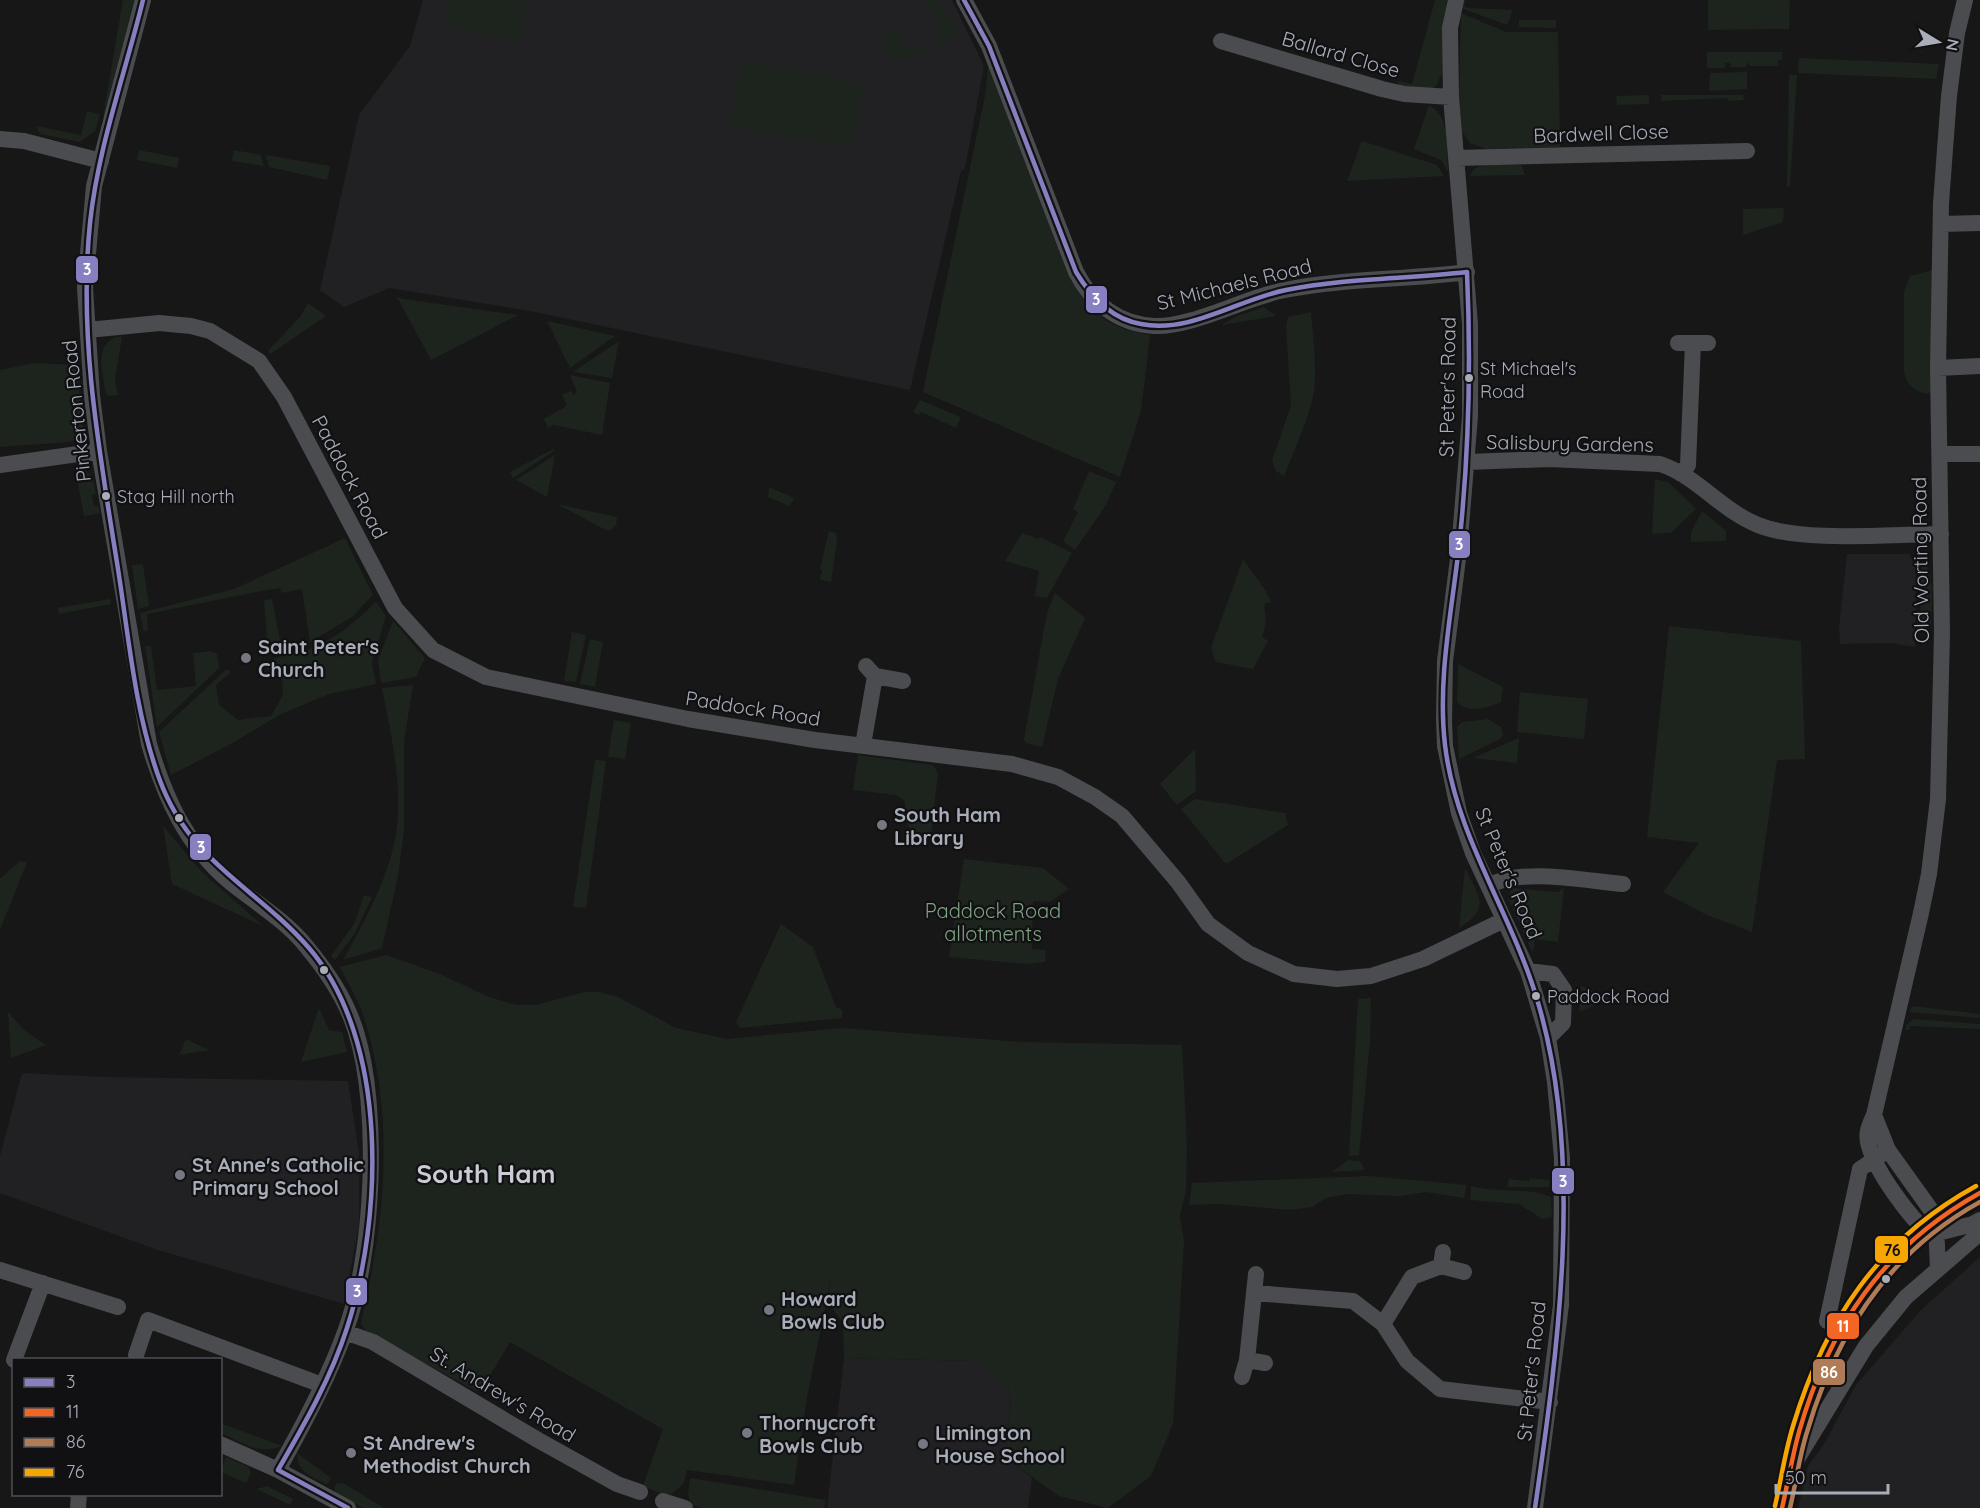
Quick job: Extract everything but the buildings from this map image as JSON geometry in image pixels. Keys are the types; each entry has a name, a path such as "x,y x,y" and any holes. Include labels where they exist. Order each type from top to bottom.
{"street":[{"name":"Pinkerton Road","path":"143,0 101,161 89,227 86,288 99,451 147,734 168,800 184,832 206,858 305,944 328,976 356,1032 368,1101 369,1200 365,1239 345,1332 322,1385 278,1470"},
{"name":"St Michaels Road","path":"964,0 989,46 1076,272 1092,298 1111,313 1131,322 1154,326 1172,325 1272,292 1312,284 1467,272"},
{"name":"St Peter's Road","path":"1456,0 1450,28 1451,97 1470,324 1468,462 1445,661 1445,746 1459,813 1468,841 1528,971 1548,1038 1555,1082 1562,1190 1561,1305 1535,1508"},
{"name":"Old Worting Road","path":"1932,1226 1881,1154 1874,1115 1929,874 1938,799 1941,727 1938,368 1941,224 1945,128 1957,33 1965,0"},
{"name":"Ballard Close","path":"1221,41 1382,89 1404,94 1451,97"},
{"path":"0,139 24,141 101,161"},
{"name":"Bardwell Close","path":"1456,158 1747,151"},
{"path":"1941,224 1980,223"},
{"name":"Paddock Road","path":"88,330 159,323 191,326 210,332 259,361 284,397 395,608 433,650 486,677 660,714 863,745 1012,764 1058,777 1122,816 1208,924 1248,952 1294,974 1337,979 1382,973 1423,959 1504,920"},
{"path":"1681,474 1688,465 1693,343"},
{"path":"1938,368 1980,366"},
{"path":"0,465 99,451"},
{"path":"1940,454 1980,454"},
{"name":"Salisbury Gardens","path":"1468,462 1549,459 1660,464 1681,474 1733,512 1757,525 1778,531 1802,535 1941,534"},
{"path":"863,745 871,671 903,681"},
{"path":"1489,886 1498,880 1515,876 1623,884"},
{"path":"1528,971 1553,974 1564,990 1563,1023 1548,1038"},
{"path":"1827,1321 1860,1169 1881,1154"},
{"path":"1782,1508 1800,1426 1832,1344 1865,1290 1932,1226 1980,1193"},
{"path":"1932,1226 1973,1224 1980,1220"},
{"path":"1932,1226 1938,1269"},
{"path":"1792,1468 1866,1346 1906,1297 1980,1233"},
{"path":"1383,1324 1412,1277 1442,1259 1464,1272"},
{"path":"0,1270 118,1307"},
{"path":"1242,1377 1247,1360 1256,1274"},
{"path":"15,1358 43,1283"},
{"path":"1255,1293 1353,1301 1383,1324 1407,1361 1440,1389 1550,1402"},
{"path":"136,1355 148,1320 322,1385"},
{"name":"St. Andrew's Road","path":"345,1332 373,1342 538,1440 617,1484 640,1492"},
{"path":"1247,1360 1265,1363"},
{"path":"222,1445 278,1470 348,1508"}],"shaded area":[{"path":"423,0 952,0 984,66 965,168 961,171 910,390 530,311 389,288 344,307 320,290 359,115 410,46"},
{"path":"1847,554 1909,554 1916,567 1915,647 1891,643 1840,644 1839,627"},
{"name":"St Anne's Catholic Primary School","path":"22,1073 104,1077 348,1081 359,1153 359,1225 344,1304 158,1250 0,1193 0,1156"},
{"path":"1980,1257 1980,1508 1798,1508 1808,1466 1824,1444 1856,1385 1920,1311"},
{"name":"Limington House School","path":"844,1358 978,1361 993,1371 1008,1386 1011,1404 1008,1425 1014,1464 1032,1478 1028,1508 827,1508"}],"green space":[{"path":"123,0 136,0 106,118 103,117"},
{"path":"450,0 527,0 519,40 445,26"},
{"path":"924,0 939,0 960,32 945,42 937,44 932,37 942,29"},
{"path":"1435,0 1447,0 1442,74 1435,87 1420,92 1400,86 1397,81 1412,84"},
{"path":"1463,0 1466,0 1464,6 1468,8 1513,10 1507,25 1461,8"},
{"path":"1708,0 1790,0 1789,29 1708,30"},
{"path":"1461,13 1506,32 1558,32 1560,147 1486,149 1470,143 1462,131 1459,97"},
{"path":"1519,20 1556,20 1556,28 1519,27"},
{"path":"897,30 909,51 925,45 928,50 910,58 890,57 881,45 881,35"},
{"path":"1707,52 1782,52 1782,60 1778,60 1778,66 1750,66 1747,62 1746,67 1731,67 1730,63 1725,63 1725,68 1707,68"},
{"path":"989,58 1072,276 1087,301 1102,317 1122,328 1150,335 1141,411 1120,477 923,392 985,96"},
{"path":"1799,58 1939,64 1936,79 1798,73"},
{"path":"742,60 864,84 852,147 729,126"},
{"path":"1747,72 1747,89 1709,91 1710,73"},
{"path":"1789,75 1797,75 1790,186 1787,187"},
{"path":"1649,95 1649,104 1617,105 1616,96"},
{"path":"1661,95 1743,95 1744,100 1728,101 1727,98 1661,101"},
{"path":"1429,105 1436,110 1444,125 1448,172 1441,160 1414,149"},
{"path":"87,111 100,114 95,131 80,142 40,134 36,126 81,135"},
{"path":"1362,141 1437,165 1444,176 1347,181"},
{"path":"139,150 179,158 177,168 137,160"},
{"path":"234,150 261,155 264,166 232,161"},
{"path":"266,155 330,166 327,180 269,167"},
{"path":"1485,164 1521,165 1525,175 1470,176 1474,169"},
{"path":"1784,208 1783,222 1743,235 1743,209"},
{"path":"1933,270 1932,392 1926,394 1911,386 1904,371 1904,292 1910,276"},
{"path":"397,297 404,299 518,315 431,360"},
{"path":"308,303 326,316 270,354 268,351 300,317"},
{"path":"1264,307 1276,316 1221,325 1237,316"},
{"path":"1311,312 1315,365 1313,397 1304,427 1284,476 1276,471 1272,461 1291,405 1286,327 1288,317"},
{"path":"547,321 615,336 570,368"},
{"path":"116,337 122,337 115,379 118,395 109,396 106,394 101,361 104,347"},
{"path":"619,341 612,378 573,372"},
{"path":"34,363 77,365 83,429 78,439 69,442 0,447 0,370"},
{"path":"570,375 610,383 602,435 554,425 548,428 544,419 567,406 562,395 571,391 573,395 577,392"},
{"path":"920,400 961,417 956,428 921,412 919,415 913,412"},
{"path":"553,449 554,451 513,478 510,472"},
{"path":"555,455 547,497 516,480"},
{"path":"75,467 85,470 91,476 96,494 92,495 94,506 98,506 100,513 84,516"},
{"path":"1089,471 1116,482 1106,505 1075,550 1063,541 1078,512 1073,509"},
{"path":"1655,479 1668,482 1696,509 1671,533 1652,534"},
{"path":"769,487 794,498 790,506 768,497"},
{"path":"557,504 617,517 616,524 608,531"},
{"path":"1702,511 1726,531 1726,541 1691,542 1691,533"},
{"path":"829,531 836,533 837,542 831,582 820,580 822,570 820,569"},
{"path":"1022,533 1038,539 1040,537 1072,553 1047,598 1035,596 1039,571 1005,561"},
{"path":"345,538 373,595 352,617 310,642 302,589 282,593 280,588 266,590 147,614 148,630 144,632 140,613 234,589"},
{"path":"1916,552 1923,559 1930,576 1931,625 1920,625 1921,564"},
{"path":"1243,559 1266,591 1271,602 1264,604 1266,622 1262,637 1268,641 1253,669 1216,662 1211,648"},
{"path":"143,564 149,606 138,609 132,565"},
{"path":"1055,593 1085,618 1058,679 1042,747 1026,743 1024,739 1047,613"},
{"path":"110,599 111,604 59,614 58,608"},
{"path":"272,599 282,651 277,652 268,643 267,637 264,600"},
{"path":"376,602 386,616 372,662 376,684 329,694 281,714 229,745 171,775 159,732 227,669 231,672 216,685 219,705 238,720 271,716 283,695 282,677 263,667 273,659 304,651 329,640 353,623"},
{"path":"393,621 425,658 416,677 381,683 378,660"},
{"path":"1669,626 1801,641 1805,759 1777,760 1752,932 1707,915 1663,892 1699,843 1647,837"},
{"path":"572,632 586,635 576,682 564,681"},
{"path":"590,639 603,642 595,687 580,684"},
{"path":"145,646 151,646 157,690 196,686 193,653 210,651 217,654 219,668 157,727"},
{"path":"1458,664 1503,687 1501,702 1484,708 1472,709 1457,702"},
{"path":"413,685 404,741 404,831 398,876 382,948 343,960 379,890 396,834 398,799 396,767 382,688"},
{"path":"1520,692 1588,699 1584,739 1517,732"},
{"path":"1488,719 1501,727 1503,734 1500,739 1459,759 1457,727 1462,722"},
{"path":"614,720 631,723 625,759 608,757"},
{"path":"1519,738 1517,763 1473,758"},
{"path":"1195,749 1196,791 1177,805 1160,784"},
{"path":"858,755 933,765 938,773 931,836 913,834 904,818 905,801 896,795 853,790"},
{"path":"595,760 606,761 586,908 573,907"},
{"path":"1195,799 1285,813 1288,825 1226,864 1181,809"},
{"path":"163,826 202,872 263,926 172,884"},
{"name":"Paddock Road allotments","path":"964,859 1043,868 1069,889 1050,902 1033,901 1032,949 1046,950 1045,962 1026,964 949,957"},
{"path":"20,861 27,862 0,930 0,879"},
{"path":"1465,868 1480,901 1476,914 1459,928"},
{"path":"1564,887 1558,942 1535,939 1533,953 1528,943 1529,935 1525,936 1508,898 1512,888 1558,892"},
{"path":"364,895 372,897 355,933 335,960 331,956 354,924"},
{"path":"781,924 813,947 836,1007 842,1010 842,1018 740,1028 736,1022"},
{"path":"386,955 440,974 489,997 516,1005 535,1005 585,992 599,992 618,997 676,1028 727,1039 841,1028 1021,1042 1182,1045 1187,1146 1186,1190 1180,1216 1184,1242 1173,1424 1151,1476 1108,1508 1059,1496 1014,1464 1008,1425 1011,1404 1008,1386 978,1361 844,1358 843,1323 828,1302 831,1278 807,1397 794,1485 687,1470 684,1483 672,1494 662,1494 643,1486 663,1429 510,1342 481,1391 476,1391 366,1331 361,1324 381,1207 383,1132 374,1058 365,1021 340,967"},
{"path":"1581,986 1611,999 1579,1012"},
{"path":"1371,998 1370,1041 1359,1155 1349,1156 1358,999"},
{"path":"1912,1006 1980,1014 1980,1018 1909,1012"},
{"path":"319,1008 329,1030 342,1032 347,1052 301,1062"},
{"path":"8,1012 24,1030 46,1045 11,1058"},
{"path":"1914,1019 1980,1024 1980,1029 1910,1026 1909,1030 1906,1030 1906,1025"},
{"path":"186,1039 209,1050 179,1055"},
{"path":"1348,1160 1360,1161 1365,1170 1332,1172"},
{"path":"1369,1176 1467,1185 1464,1198 1426,1192 1400,1196 1348,1194 1326,1198 1312,1207 1289,1210 1222,1204 1189,1205 1192,1183"},
{"path":"1530,1178 1550,1180 1549,1187 1507,1187 1509,1179 1529,1181"},
{"path":"1471,1186 1491,1190 1532,1192 1551,1197 1552,1217 1542,1219 1519,1204 1470,1200"},
{"path":"222,1424 282,1446 265,1449 251,1447 222,1433"},
{"path":"297,1453 331,1478 327,1485 302,1469 297,1460"},
{"path":"226,1457 249,1467 251,1474 246,1483 222,1472"},
{"path":"690,1478 826,1500 824,1508 702,1508 691,1505 688,1494"},
{"path":"343,1483 384,1508 363,1508 334,1491 336,1484"},
{"path":"267,1486 293,1499 290,1505 257,1489"}],"transit line":[{"name":"3","path":"143,0 99,166 90,223 87,310 98,440 138,701 159,778 172,807 188,832 206,853 288,926 309,948 335,986 354,1031 366,1080 372,1131 372,1184 368,1235 359,1284 341,1347 325,1383 278,1470 348,1508"},
{"name":"3","path":"964,0 989,46 1076,272 1095,298 1120,317 1141,324 1159,326 1178,324 1196,320 1268,294 1308,286 1467,272 1469,339 1467,438 1460,537 1444,667 1443,719 1451,780 1461,813 1515,940 1539,1006 1553,1066 1561,1128 1564,1191 1558,1320 1552,1384 1535,1508"},
{"name":"76","path":"1775,1506 1790,1436 1806,1387 1821,1351 1839,1318 1860,1286 1883,1258 1911,1231 1941,1207 1976,1186"},
{"name":"11","path":"1782,1508 1797,1441 1811,1394 1844,1324 1888,1264 1915,1238 1946,1214 1980,1193"},
{"name":"86","path":"1790,1508 1804,1441 1819,1396 1833,1361 1850,1329 1870,1299 1919,1245 1948,1222 1980,1202"}],"place":[{"name":"St Michael's Road","path":"1469,378"},
{"name":"Stag Hill north","path":"106,496"},
{"name":"Saint Peter's Church","path":"246,658"},
{"name":"South Ham Library","path":"882,825"},
{"name":"Paddock Road","path":"1536,996"},
{"name":"St Anne's Catholic Primary School","path":"180,1175"},
{"name":"Howard Bowls Club","path":"769,1310"},
{"name":"Thornycroft Bowls Club","path":"747,1433"},
{"name":"Limington House School","path":"923,1444"},
{"name":"St Andrew's Methodist Church","path":"351,1453"}],"district":[{"name":"South Ham","path":"486,1173"}]}
